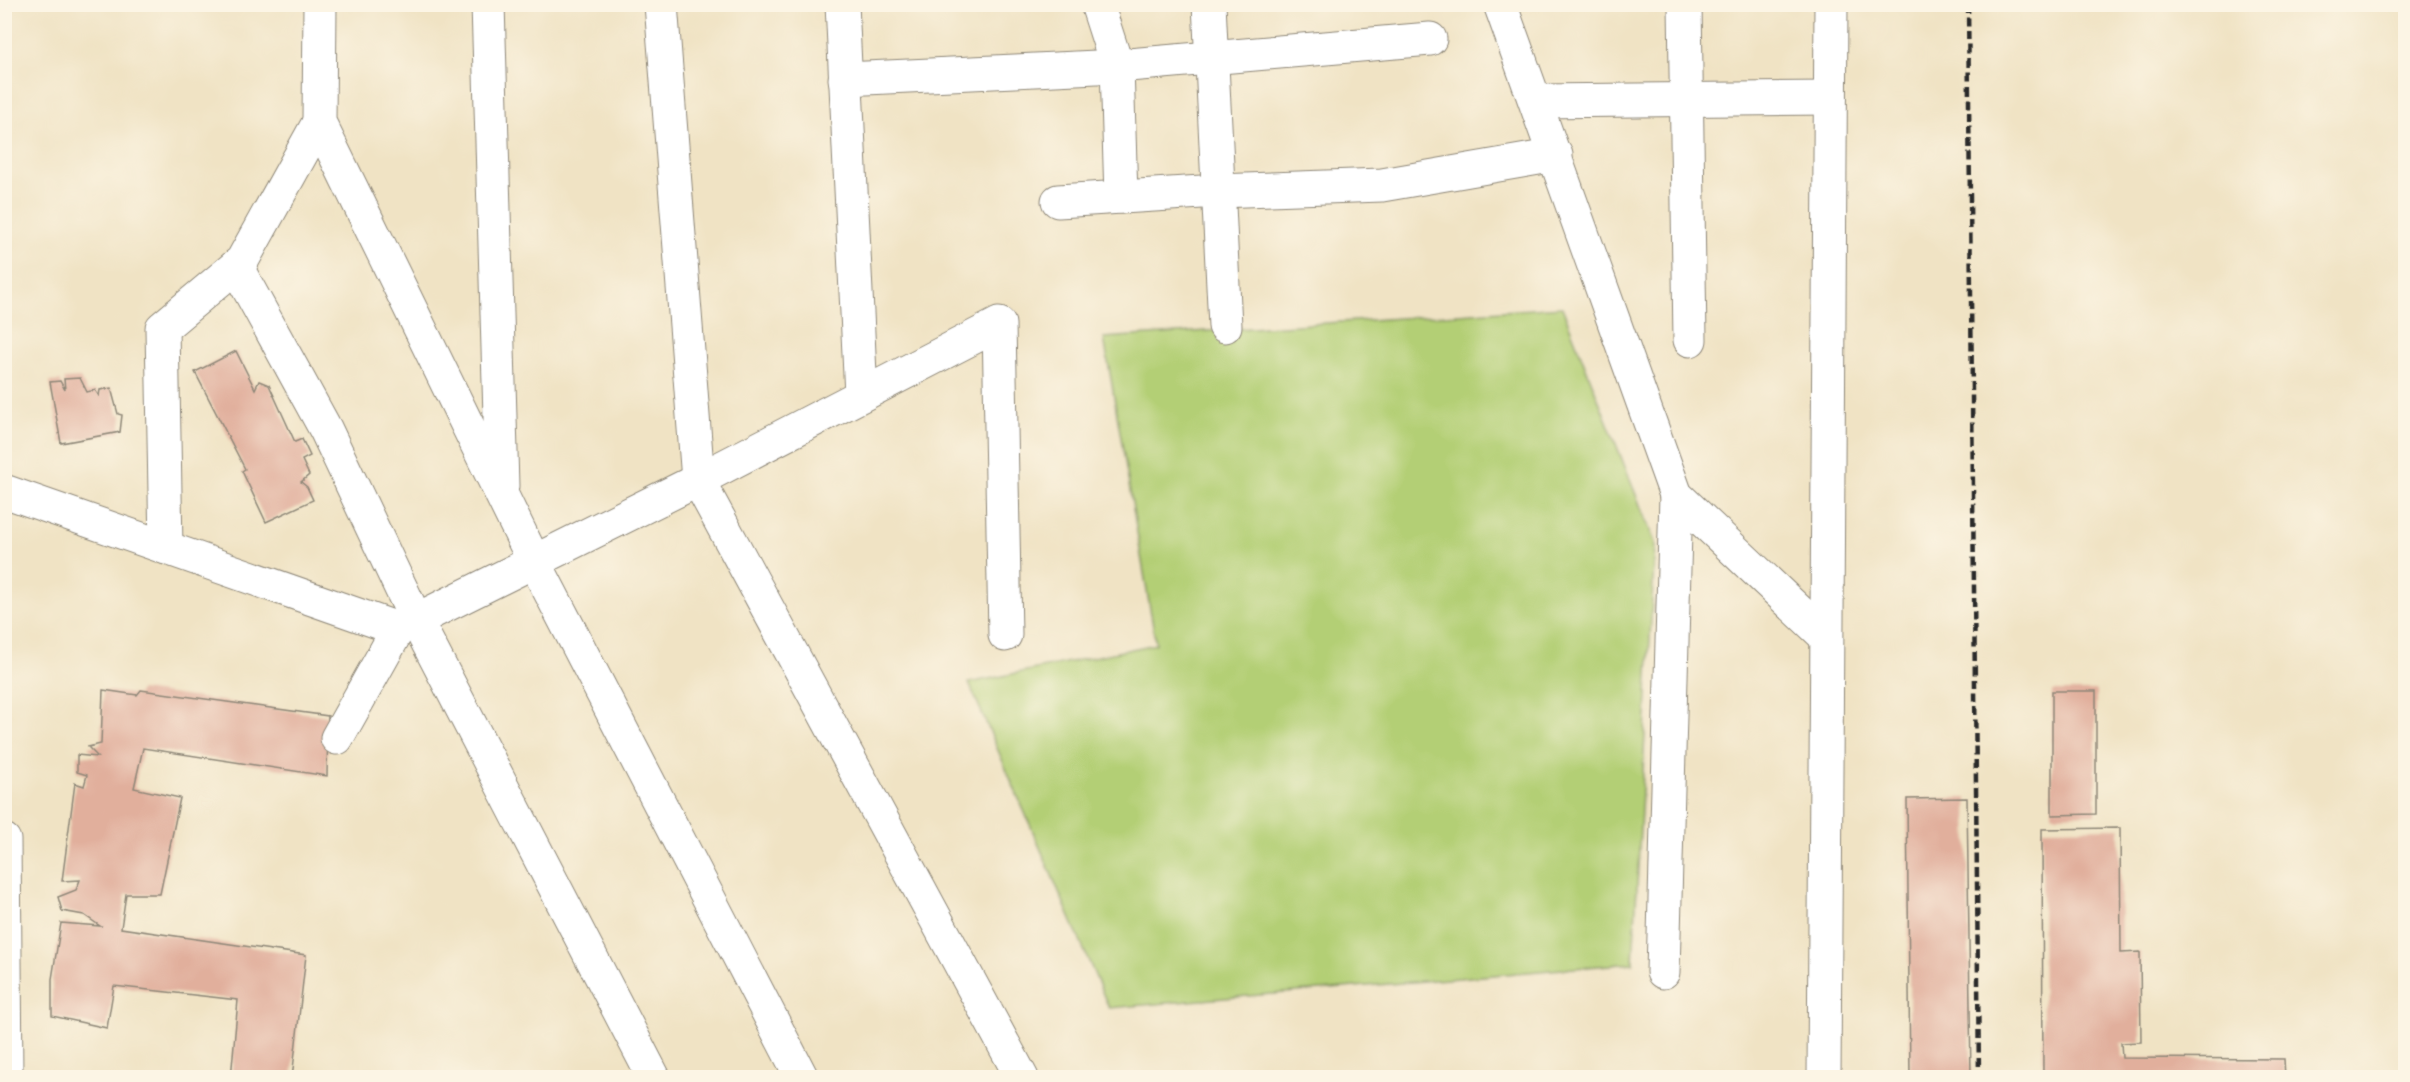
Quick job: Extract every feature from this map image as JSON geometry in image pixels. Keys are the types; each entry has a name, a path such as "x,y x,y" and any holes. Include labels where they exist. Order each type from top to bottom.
{"street":[{"path":"320,4 319,122 534,561 802,1077"},
{"path":"488,4 502,497"},
{"path":"661,4 698,480 1022,1077"},
{"path":"842,4 861,395"},
{"path":"1097,4 1117,66 1121,197"},
{"path":"1209,4 1225,326"},
{"path":"1500,4 1676,495 1663,972"},
{"path":"1685,4 1690,340"},
{"path":"1824,1077 1831,4"},
{"path":"845,79 1117,66 1430,39"},
{"path":"1536,101 1830,98"},
{"path":"166,548 162,328 242,261 319,122"},
{"path":"1058,201 1218,191 1382,185 1556,155"},
{"path":"236,266 326,430 407,625 654,1077"},
{"path":"337,738 407,625 698,480 999,324 1005,635"},
{"path":"4,491 166,548 407,625"},
{"path":"1676,495 1826,637"},
{"path":"4,840 6,1077"}],"green space":[{"path":"1562,307 1655,543 1633,963 1109,1008 969,683 1156,644 1104,338"}],"building":[{"path":"236,351 255,389 259,381 269,385 295,442 302,439 310,456 302,460 309,475 301,482 307,487 313,500 266,522 242,471 245,469 195,372"},
{"path":"80,378 87,392 95,390 99,396 100,390 111,388 118,414 122,415 120,432 61,443 50,382 60,381 65,390 64,379"},
{"path":"103,690 137,695 141,690 328,716 327,776 143,748 134,788 180,798 160,894 126,894 121,928 306,955 292,1078 231,1078 238,1000 114,986 107,1028 52,1016 52,979 61,923 100,926 84,915 62,911 58,897 76,890 80,880 62,881 75,783 84,786 87,775 77,772 77,755 98,757 88,747 101,744"},
{"path":"2052,691 2096,691 2096,814 2052,815"},
{"path":"1967,798 1971,1078 1910,1078 1907,799"},
{"path":"2120,828 2121,953 2140,952 2141,1042 2121,1043 2122,1058 2284,1059 2285,1078 2043,1078 2042,829"}],"railway":[{"path":"1968,4 1979,1078"}]}
